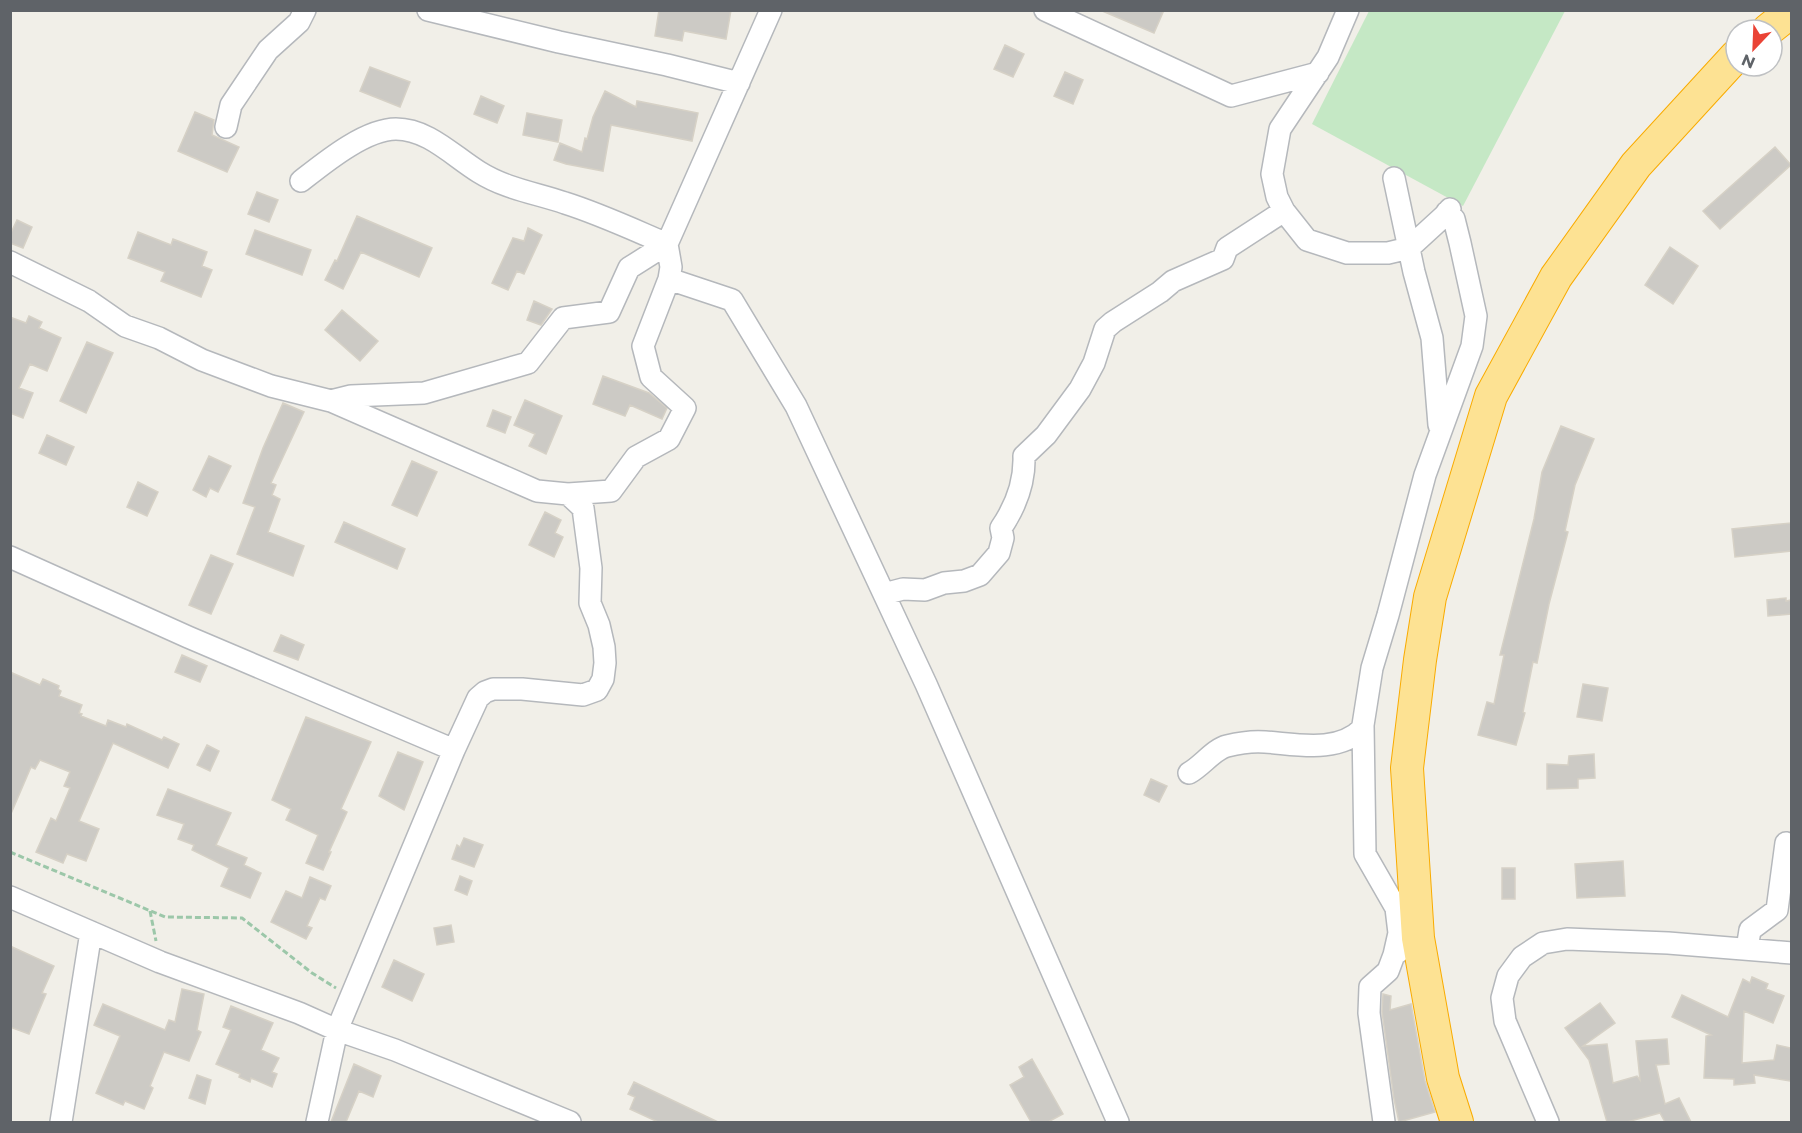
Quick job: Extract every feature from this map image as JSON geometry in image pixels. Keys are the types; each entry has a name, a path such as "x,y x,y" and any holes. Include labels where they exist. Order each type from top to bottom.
{"highway":[{"path":"1457,1122 1406,946 1407,768 1430,597 1491,396 1556,277 1636,165 1724,69"}],"street":[{"path":"226,126 231,105 268,50 299,22 305,10"},
{"path":"428,10 740,82"},
{"path":"332,401 351,396 424,393 528,363 563,318 609,312 629,268 667,244 771,10"},
{"path":"1045,10 1231,96 1318,73"},
{"path":"1348,10 1328,57 1280,129 1272,174 1277,197 1284,211 1307,240 1347,253 1388,252 1409,248 1448,210 1454,219 1476,316 1472,346 1425,475 1372,669 1363,728 1365,854 1396,908 1399,933 1406,946 1388,971 1370,987 1369,1013 1380,1121"},
{"path":"301,181 337,152 366,138 393,128 409,129 425,135 496,181 566,203 667,244"},
{"path":"1394,178 1432,338 1440,431"},
{"path":"884,594 903,589 925,590 980,575 999,553 1003,537 1001,528 1017,501 1023,480 1024,456 1046,435 1080,389 1094,363 1105,329 1113,321 1160,292 1173,281 1223,259 1227,248 1284,211"},
{"path":"10,262 89,301 125,326 159,338 202,360 271,386 332,401 537,491 568,494 611,491 636,457 669,440 685,408 651,377 643,346 669,279 671,267 667,244"},
{"path":"669,279 732,300 796,406 936,706 1118,1122"},
{"path":"317,1122 337,1030 478,698 484,692 493,689 522,689 583,695 597,690 603,679 604,646 590,603 591,568 583,508 568,494"},
{"path":"10,557 188,637 454,750"},
{"path":"1189,773 1224,747 1264,742 1285,745 1327,744 1346,740 1363,728"},
{"path":"1747,949 1750,930 1777,910 1786,843"},
{"path":"10,897 160,962 395,1050 570,1122"},
{"path":"61,1122 91,932"},
{"path":"1548,1122 1505,1022 1502,998 1508,976 1522,957 1543,943 1568,939 1668,943 1791,953"}],"path":[{"path":"10,852 165,917 242,918 312,973 350,997"},
{"path":"150,911 160,962"}],"green space":[{"path":"1369,11 1565,11 1463,206 1312,124"}],"building":[{"path":"659,10 731,10 726,39 684,31 682,41 655,36"},
{"path":"1100,10 1164,10 1154,33"},
{"path":"1005,45 1024,54 1013,77 994,69"},
{"path":"370,67 410,82 400,107 360,91"},
{"path":"1065,72 1083,80 1073,104 1054,96"},
{"path":"605,91 636,107 637,101 698,113 692,141 611,125 603,171 554,160 560,143 582,152 585,138 587,139 593,117"},
{"path":"481,96 504,106 497,123 474,114"},
{"path":"195,112 214,120 212,135 239,147 227,172 178,151"},
{"path":"527,113 562,120 558,142 523,135"},
{"path":"1775,147 1791,165 1720,229 1703,211"},
{"path":"257,192 278,200 269,222 248,214"},
{"path":"357,216 432,248 419,277 361,252 343,289 325,280 335,260 337,261"},
{"path":"17,220 32,227 23,248 10,243 10,235"},
{"path":"528,228 542,235 524,274 517,271 508,290 492,283 513,238 524,241"},
{"path":"255,230 311,250 302,275 246,254"},
{"path":"138,232 171,245 173,239 207,252 202,266 212,270 201,297 161,281 165,272 128,258"},
{"path":"1670,247 1698,266 1673,304 1645,285"},
{"path":"534,301 552,309 541,325 527,320"},
{"path":"342,310 378,341 360,361 325,330"},
{"path":"29,316 42,322 39,328 61,338 47,371 30,364 19,388 33,393 23,418 10,413 10,317 26,323"},
{"path":"87,342 113,353 86,413 60,401"},
{"path":"603,376 649,393 667,408 662,419 630,405 625,416 593,404"},
{"path":"525,400 562,416 546,454 529,446 535,434 514,425"},
{"path":"283,403 304,412 271,483 276,485 272,495 280,499 268,532 304,546 293,576 237,554 255,507 243,503 263,448"},
{"path":"493,410 511,417 505,433 487,426"},
{"path":"1561,426 1594,439 1575,485 1565,531 1568,532 1549,604 1537,663 1533,662 1523,712 1525,713 1516,745 1478,735 1487,702 1494,704 1504,655 1500,655 1534,519 1542,472"},
{"path":"47,435 74,447 66,465 39,453"},
{"path":"209,456 231,466 218,492 210,488 206,497 193,490"},
{"path":"412,461 437,472 417,516 392,505"},
{"path":"138,482 158,492 147,516 127,507"},
{"path":"545,512 561,520 555,533 563,537 554,557 529,545"},
{"path":"344,522 405,549 397,569 335,542"},
{"path":"1791,523 1791,551 1735,557 1732,529"},
{"path":"211,555 233,564 211,614 189,605"},
{"path":"1786,598 1786,601 1791,600 1791,614 1768,616 1767,600"},
{"path":"281,635 304,645 298,660 274,651"},
{"path":"182,655 207,666 200,682 175,672"},
{"path":"10,672 40,685 43,679 59,686 58,689 61,691 59,696 82,705 79,713 82,714 81,716 106,726 108,720 126,727 127,724 162,740 164,737 179,744 168,768 113,743 79,821 99,829 86,861 67,854 63,863 36,852 51,818 56,821 70,788 64,786 70,772 40,760 35,769 31,767 10,816"},
{"path":"1583,684 1608,688 1602,721 1577,717"},
{"path":"306,717 371,742 341,809 347,812 323,870 306,863 318,835 286,820 291,809 272,800"},
{"path":"207,745 219,751 210,771 197,765"},
{"path":"398,752 423,762 404,810 379,796"},
{"path":"1594,754 1595,778 1578,779 1578,788 1547,789 1547,764 1568,765 1569,756"},
{"path":"1151,779 1167,786 1159,802 1144,795"},
{"path":"168,789 231,813 216,845 247,858 244,865 261,873 250,898 221,886 229,868 192,850 194,845 178,839 184,824 157,815"},
{"path":"464,838 483,845 474,867 452,859 457,845 460,847"},
{"path":"1623,861 1625,896 1577,898 1575,864"},
{"path":"1502,868 1515,868 1515,899 1502,899"},
{"path":"460,876 472,881 467,895 455,890"},
{"path":"310,877 331,886 325,900 320,898 307,926 312,928 306,939 271,922 286,891 302,898"},
{"path":"451,925 454,942 437,945 434,928"},
{"path":"10,946 54,966 42,993 46,994 29,1034 10,1027"},
{"path":"394,960 424,974 412,1001 382,987"},
{"path":"1752,977 1768,984 1766,989 1784,996 1773,1023 1744,1011 1742,1063 1774,1060 1777,1045 1791,1048 1791,1081 1754,1075 1755,1083 1734,1085 1734,1079 1704,1078 1706,1036 1711,1035 1672,1017 1682,995 1728,1017 1743,979 1750,983"},
{"path":"182,989 204,994 197,1030 201,1032 189,1061 164,1052 150,1086 153,1088 144,1109 125,1101 123,1105 96,1093 120,1036 94,1025 103,1004 165,1030 169,1020 175,1022"},
{"path":"1383,994 1391,996 1390,1010 1411,1004 1425,1081 1435,1112 1399,1122 1382,1012"},
{"path":"1600,1003 1615,1023 1583,1046 1607,1044 1613,1083 1637,1076 1640,1080 1636,1041 1667,1039 1669,1064 1656,1065 1665,1104 1679,1098 1691,1122 1665,1122 1660,1113 1627,1122 1607,1122 1589,1060 1565,1028"},
{"path":"231,1006 273,1023 261,1050 279,1058 272,1072 277,1074 272,1087 251,1078 250,1082 239,1077 240,1074 216,1064 231,1030 223,1027"},
{"path":"1032,1059 1063,1114 1048,1122 1031,1122 1010,1085 1024,1077 1019,1067"},
{"path":"354,1064 381,1076 373,1097 359,1091 346,1122 331,1122"},
{"path":"197,1075 211,1080 205,1104 189,1098"},
{"path":"634,1082 718,1122 658,1122 630,1109 635,1097 628,1094"}]}
